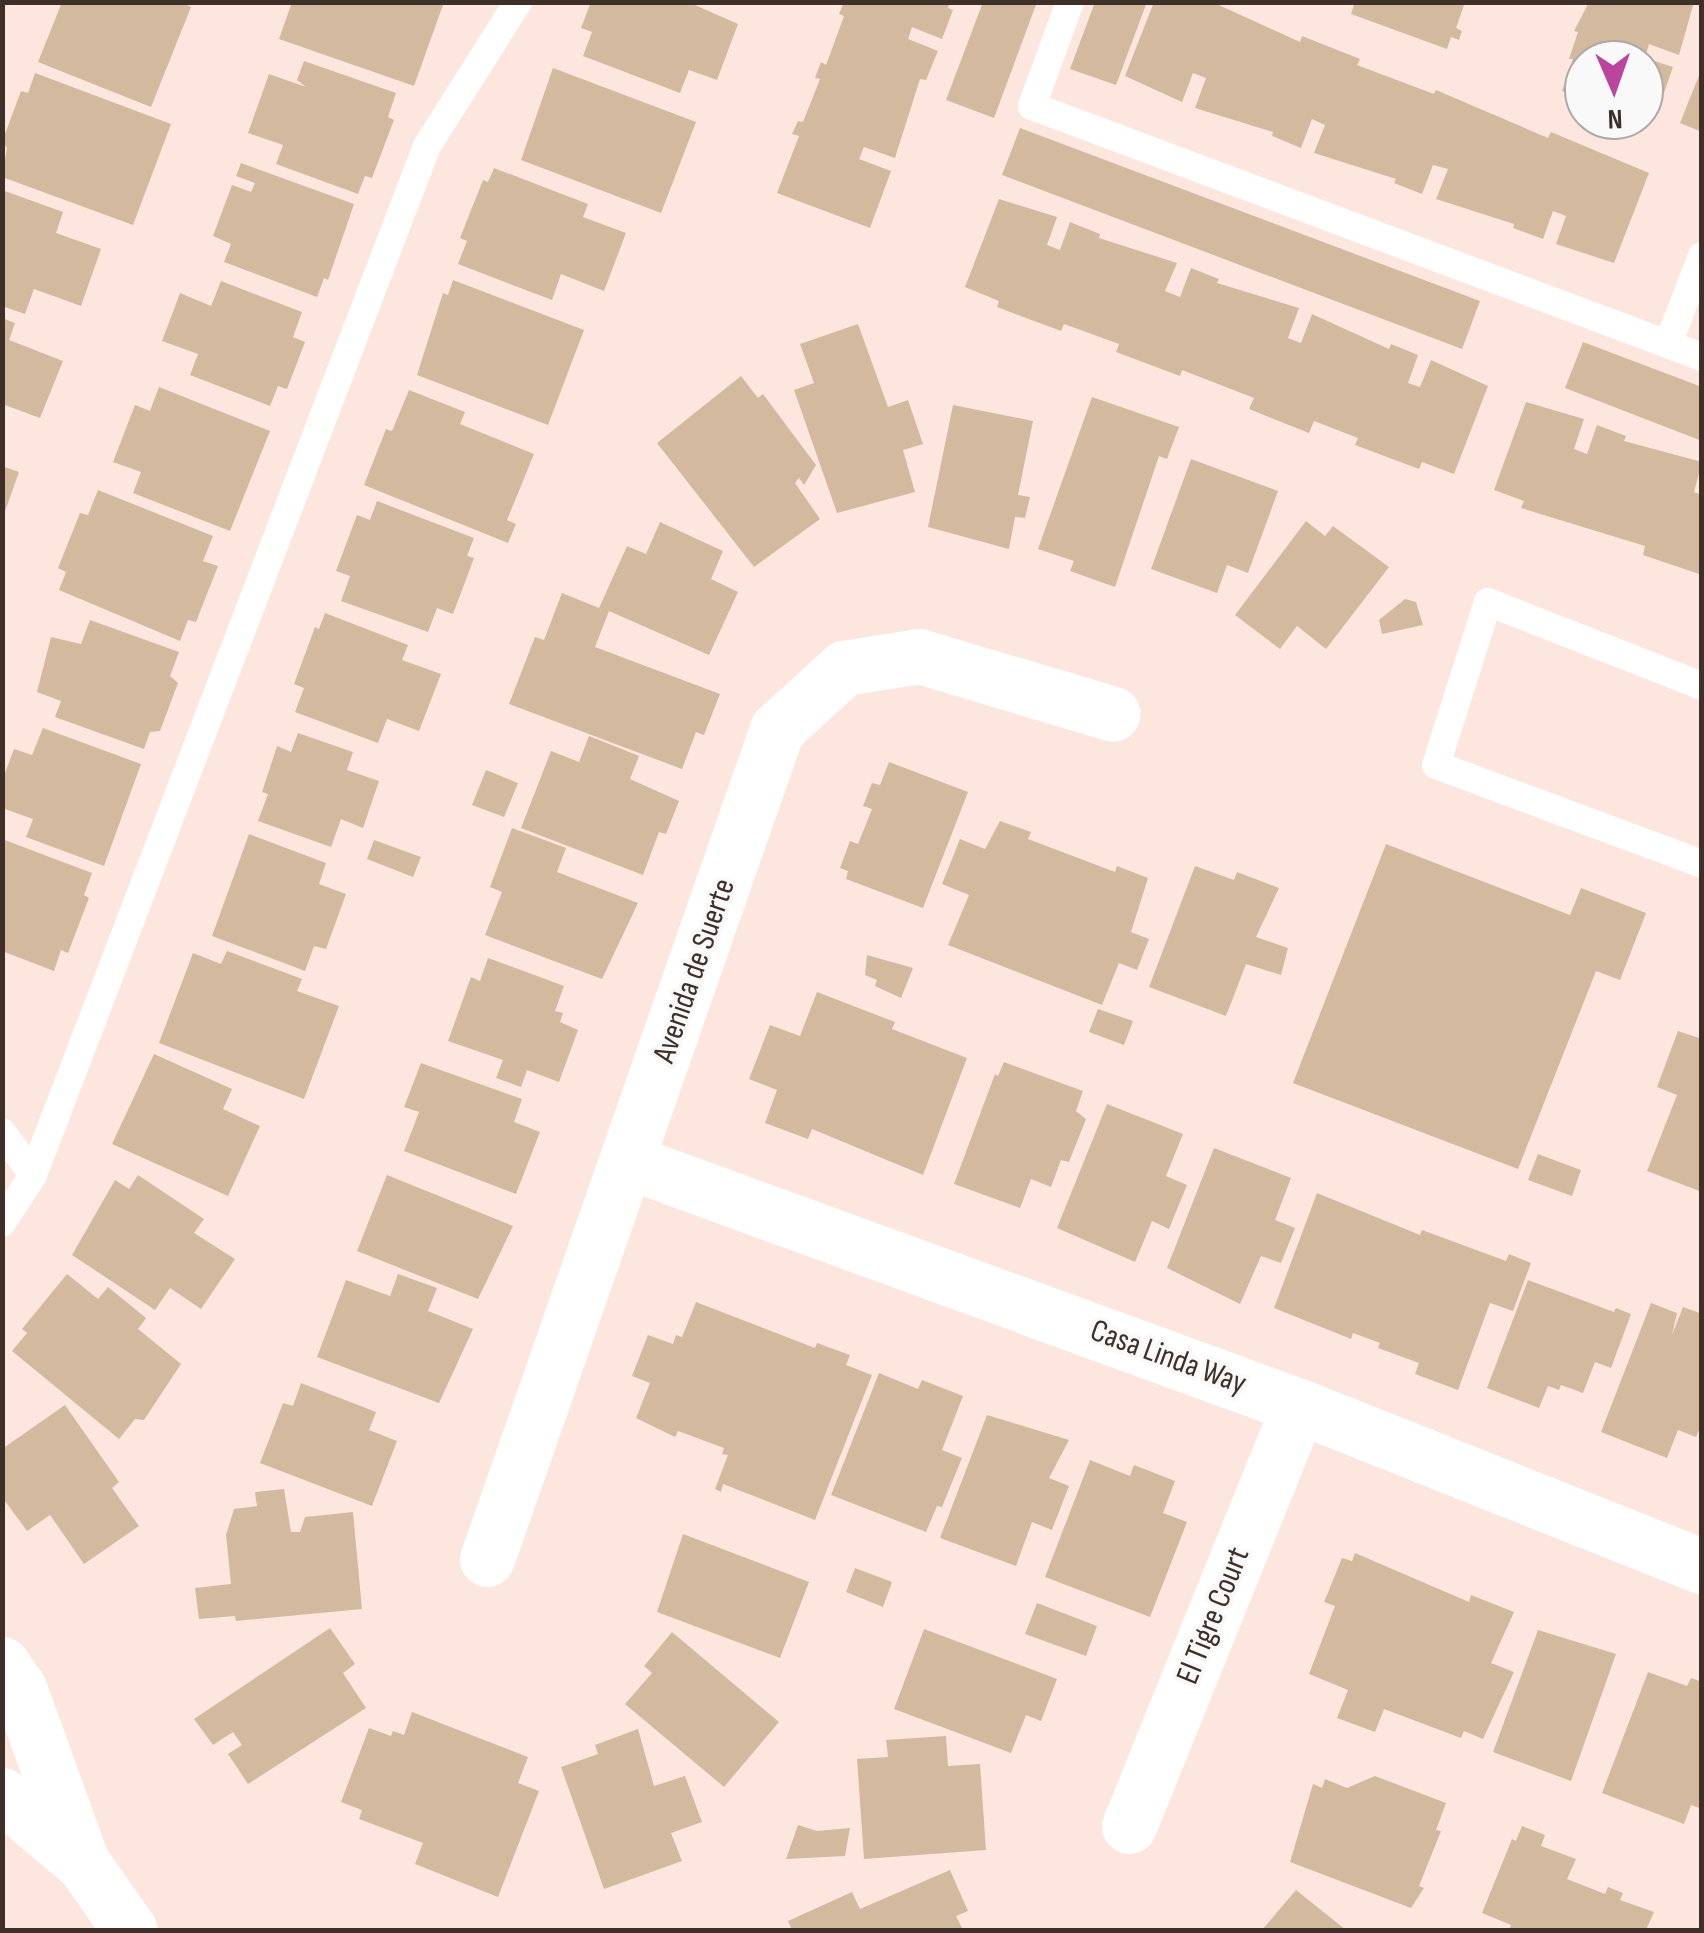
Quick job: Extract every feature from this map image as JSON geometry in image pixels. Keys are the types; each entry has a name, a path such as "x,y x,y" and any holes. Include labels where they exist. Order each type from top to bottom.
{"street":[{"name":"Avenida de Suerte","path":"488,1559 630,1162 778,729 844,668 919,656 1113,714"},
{"name":"Casa Linda Way","path":"630,1162 1299,1406 1702,1566"},
{"name":"El Tigre Court","path":"1129,1826 1299,1406"},
{"path":"2,1664 19,1688 82,1862"},
{"path":"2,1794 82,1862 130,1930"}],"lane":[{"path":"2,1223 34,1175 427,146 518,2"},
{"path":"1070,2 1032,106 1702,358"},
{"path":"1668,344 1702,256"},
{"path":"1702,686 1488,602 1436,765 1702,864"},
{"path":"2,1132 34,1175"}],"building":[{"path":"62,2 181,2 191,7 151,107 38,62"},
{"path":"292,2 444,2 414,86 279,39"},
{"path":"591,2 688,2 738,24 717,80 689,70 680,93 583,56 592,32 581,28"},
{"path":"844,2 950,2 948,8 953,10 942,39 912,27 908,39 938,51 926,80 920,79 895,158 864,147 859,159 891,171 870,228 777,193 799,136 792,134 798,121 803,122 820,79 815,78 821,62 826,65 844,16 839,14"},
{"path":"983,2 1037,2 994,118 946,100"},
{"path":"1095,2 1147,2 1116,85 1070,69"},
{"path":"1154,2 1212,2 1300,42 1302,36 1360,59 1357,65 1434,94 1436,90 1548,138 1551,132 1649,173 1614,263 1556,244 1566,216 1553,211 1543,239 1513,228 1514,224 1436,199 1448,169 1433,165 1422,194 1394,183 1396,179 1314,153 1325,125 1312,119 1301,148 1272,136 1273,132 1195,108 1206,78 1193,73 1182,102 1125,76"},
{"path":"1355,2 1465,2 1456,28 1462,31 1459,40 1451,37 1447,49 1351,14"},
{"path":"1589,2 1694,2 1679,55 1664,50 1664,40 1575,40 1578,32 1574,31"},
{"path":"304,61 396,93 388,117 394,120 372,178 365,176 358,194 276,164 283,145 248,133 269,74 306,87 297,80"},
{"path":"1664,64 1673,67 1664,93"},
{"path":"553,68 696,122 661,213 521,160"},
{"path":"1702,68 1702,132 1680,123"},
{"path":"35,73 171,124 133,225 2,177 7,148 2,142 21,91 28,93"},
{"path":"1020,128 1480,301 1462,349 1002,175"},
{"path":"241,163 354,204 328,280 324,278 317,297 224,262 231,244 213,236 232,185 251,192 255,183 236,176"},
{"path":"494,168 588,204 583,217 626,233 604,291 561,274 552,300 458,264 467,241 460,238 483,180 488,182"},
{"path":"2,190 63,212 56,233 101,249 81,306 34,289 25,314 2,306"},
{"path":"999,199 1057,217 1047,245 1060,250 1070,222 1100,234 1099,238 1177,263 1165,291 1180,297 1191,268 1219,279 1217,283 1299,308 1288,338 1301,343 1312,314 1389,349 1391,344 1418,355 1408,383 1420,387 1431,360 1488,386 1454,474 1422,462 1419,469 1355,445 1358,438 1314,421 1309,433 1249,409 1254,398 1182,370 1180,376 1116,352 1119,344 1064,324 1061,331 997,307 999,301 965,287"},
{"path":"453,280 584,330 548,425 417,375 443,293 448,295"},
{"path":"221,281 302,312 293,337 305,342 287,389 278,386 270,406 190,375 198,354 162,341 180,293 211,306"},
{"path":"2,318 15,323 9,340 63,361 40,418 2,404"},
{"path":"858,324 888,407 908,400 923,444 903,450 915,492 837,513 794,390 814,383 800,344"},
{"path":"1583,342 1702,387 1702,441 1565,388"},
{"path":"741,376 758,398 763,394 816,465 804,485 799,478 795,483 820,519 754,567 657,443"},
{"path":"159,387 270,431 230,531 133,493 141,472 113,462 135,405 150,411"},
{"path":"409,390 465,412 460,424 534,454 507,520 516,524 508,543 364,485 386,429 392,431"},
{"path":"1092,397 1179,427 1167,459 1159,456 1115,587 1070,571 1074,561 1038,549"},
{"path":"1526,402 1584,419 1574,449 1587,454 1597,425 1626,436 1624,441 1702,462 1694,492 1702,495 1702,575 1643,555 1645,546 1521,508 1524,501 1494,490"},
{"path":"953,405 1033,421 1018,495 1030,497 1025,518 1015,517 1009,549 928,527"},
{"path":"1191,459 1278,491 1248,573 1227,565 1217,593 1151,569"},
{"path":"2,466 19,472 3,517 2,517"},
{"path":"98,490 213,536 203,561 218,566 196,622 188,620 180,641 59,590 66,572 58,568 80,513 88,515"},
{"path":"377,501 474,538 467,556 474,558 453,614 437,608 428,632 341,601 350,576 336,571 357,515 370,520"},
{"path":"1306,521 1325,536 1333,526 1389,567 1326,649 1297,626 1280,649 1235,615"},
{"path":"660,522 723,551 711,579 738,592 709,655 609,611 595,647 720,694 704,735 696,732 682,769 509,704 535,637 544,640 562,593 599,608 627,546 646,554"},
{"path":"1405,599 1416,602 1423,625 1382,634 1379,620"},
{"path":"325,613 408,645 402,660 441,674 419,731 387,719 378,743 295,712 304,688 294,684 315,627 319,629"},
{"path":"90,620 179,652 170,676 178,683 160,731 150,732 144,749 55,717 61,701 37,692 51,637 81,644"},
{"path":"43,728 141,764 104,866 26,837 33,819 2,808 2,781 14,749 32,755"},
{"path":"298,733 353,752 347,770 379,781 363,828 341,819 331,847 258,821 268,794 262,792 277,746 291,752"},
{"path":"589,736 639,756 630,779 679,801 666,834 659,832 643,875 521,828 551,751 579,762"},
{"path":"889,762 968,792 923,908 846,879 848,871 840,868 850,841 858,844 872,809 863,806 872,783 880,785"},
{"path":"486,770 518,783 504,817 472,805"},
{"path":"1000,821 1031,832 1028,839 1115,872 1117,866 1148,878 1131,932 1149,939 1137,970 1119,963 1102,1005 948,945 969,895 942,884 960,839 985,849"},
{"path":"512,828 566,848 557,872 638,903 602,979 485,935 502,892 490,887"},
{"path":"249,834 326,863 319,884 346,894 326,949 314,946 305,971 212,936"},
{"path":"2,839 92,873 84,895 89,898 68,953 61,950 54,971 2,951"},
{"path":"374,840 421,857 413,877 367,859"},
{"path":"1386,844 1570,915 1581,888 1646,913 1620,980 1596,971 1518,1169 1293,1083"},
{"path":"1195,866 1234,880 1237,872 1279,888 1256,937 1288,948 1281,975 1246,964 1226,1016 1149,987"},
{"path":"227,951 302,979 297,991 339,1006 304,1099 159,1043 193,953 221,964"},
{"path":"867,955 913,968 901,998 875,986 877,980 865,975"},
{"path":"488,958 564,986 555,1011 563,1013 560,1022 578,1030 559,1082 527,1070 521,1087 496,1078 503,1060 448,1041 471,977 480,981"},
{"path":"817,992 895,1022 892,1029 967,1058 923,1175 812,1129 808,1139 765,1123 777,1090 749,1079 770,1025 800,1036"},
{"path":"1098,1009 1133,1021 1124,1045 1089,1032"},
{"path":"1678,1031 1702,1039 1702,1192 1647,1171 1677,1095 1657,1087"},
{"path":"154,1054 232,1089 223,1109 260,1126 228,1196 112,1144"},
{"path":"1004,1062 1083,1091 1076,1111 1086,1119 1069,1162 1061,1160 1051,1187 1031,1179 1020,1208 954,1184 995,1074 998,1076"},
{"path":"421,1063 522,1099 514,1122 540,1132 516,1194 404,1151 419,1112 404,1107"},
{"path":"1107,1104 1183,1134 1166,1176 1187,1185 1169,1229 1152,1221 1135,1262 1057,1228"},
{"path":"1214,1148 1291,1178 1275,1220 1295,1228 1281,1263 1261,1256 1240,1304 1167,1268"},
{"path":"1538,1154 1581,1170 1572,1196 1528,1180"},
{"path":"138,1175 204,1219 194,1233 235,1259 201,1309 170,1288 155,1310 72,1255 115,1180 129,1189"},
{"path":"387,1175 513,1226 478,1299 357,1251"},
{"path":"1317,1193 1420,1235 1422,1230 1506,1261 1509,1254 1531,1263 1513,1311 1490,1303 1458,1390 1415,1374 1419,1363 1378,1348 1380,1343 1353,1333 1351,1339 1274,1308"},
{"path":"67,1274 98,1299 108,1287 146,1318 138,1329 181,1364 144,1420 135,1419 119,1439 12,1351 27,1333 22,1329"},
{"path":"398,1274 437,1288 428,1311 473,1329 439,1403 317,1357 346,1280 390,1296"},
{"path":"1528,1280 1614,1312 1616,1308 1631,1314 1611,1368 1595,1362 1583,1393 1561,1385 1559,1390 1548,1386 1539,1408 1487,1388"},
{"path":"696,1302 815,1348 817,1343 850,1355 846,1365 872,1375 815,1520 723,1484 721,1492 715,1489 728,1455 722,1454 724,1448 678,1431 675,1437 636,1418 650,1383 632,1376 648,1335 673,1344 676,1335 682,1337"},
{"path":"1651,1303 1677,1313 1672,1335 1683,1307 1702,1314 1702,1423 1696,1437 1678,1430 1667,1458 1601,1432"},
{"path":"879,1373 918,1389 922,1380 963,1396 942,1450 962,1458 942,1507 937,1506 926,1532 831,1495"},
{"path":"301,1383 376,1412 369,1430 397,1441 372,1506 260,1463 283,1403 293,1406"},
{"path":"65,1405 119,1482 112,1488 139,1526 84,1564 50,1515 27,1531 2,1497 2,1449"},
{"path":"987,1415 1069,1440 1049,1478 1069,1486 1052,1530 1032,1522 1016,1566 940,1538"},
{"path":"1090,1460 1130,1476 1134,1465 1175,1481 1163,1513 1187,1522 1150,1617 1045,1577"},
{"path":"284,1489 291,1532 300,1532 305,1517 353,1512 362,1609 236,1621 235,1616 199,1619 195,1588 231,1584 226,1535 234,1509 257,1506 255,1492"},
{"path":"683,1534 809,1582 780,1658 657,1612"},
{"path":"1355,1553 1469,1602 1471,1595 1514,1612 1491,1663 1514,1672 1483,1739 1464,1731 1461,1738 1384,1709 1375,1732 1337,1718 1348,1690 1309,1674 1335,1606 1324,1602 1342,1558 1352,1561"},
{"path":"855,1568 892,1582 883,1607 846,1592"},
{"path":"1037,1603 1097,1626 1086,1656 1025,1634"},
{"path":"330,1628 355,1664 343,1673 366,1708 248,1784 228,1754 242,1745 233,1732 213,1745 194,1719"},
{"path":"924,1629 1057,1679 1041,1721 1026,1715 1011,1753 894,1709"},
{"path":"1538,1630 1616,1654 1571,1781 1493,1752"},
{"path":"672,1632 779,1722 724,1787 625,1704 652,1673 644,1666"},
{"path":"1648,1672 1687,1686 1691,1678 1702,1682 1702,1809 1691,1805 1684,1824 1602,1793"},
{"path":"412,1712 528,1757 518,1783 539,1791 498,1897 415,1864 423,1843 359,1819 362,1810 341,1802 369,1728 391,1736 393,1731 404,1735"},
{"path":"638,1729 654,1786 685,1776 702,1822 671,1833 682,1861 604,1889 561,1767 598,1754 595,1745"},
{"path":"946,1736 948,1766 980,1764 986,1850 864,1859 857,1759 888,1757 886,1740"},
{"path":"1375,1776 1446,1803 1436,1830 1441,1831 1419,1886 1424,1888 1411,1908 1290,1862 1313,1784 1322,1788 1325,1779 1347,1788"},
{"path":"798,1825 817,1831 850,1828 845,1856 786,1859"},
{"path":"1522,1826 1545,1835 1541,1846 1576,1859 1567,1879 1605,1894 1608,1887 1623,1893 1620,1900 1654,1912 1646,1930 1509,1930 1511,1925 1482,1913 1512,1839 1516,1841"},
{"path":"950,1870 968,1911 956,1916 963,1930 792,1930 788,1921 852,1892 860,1909"},
{"path":"1296,1890 1346,1930 1262,1930"}]}
